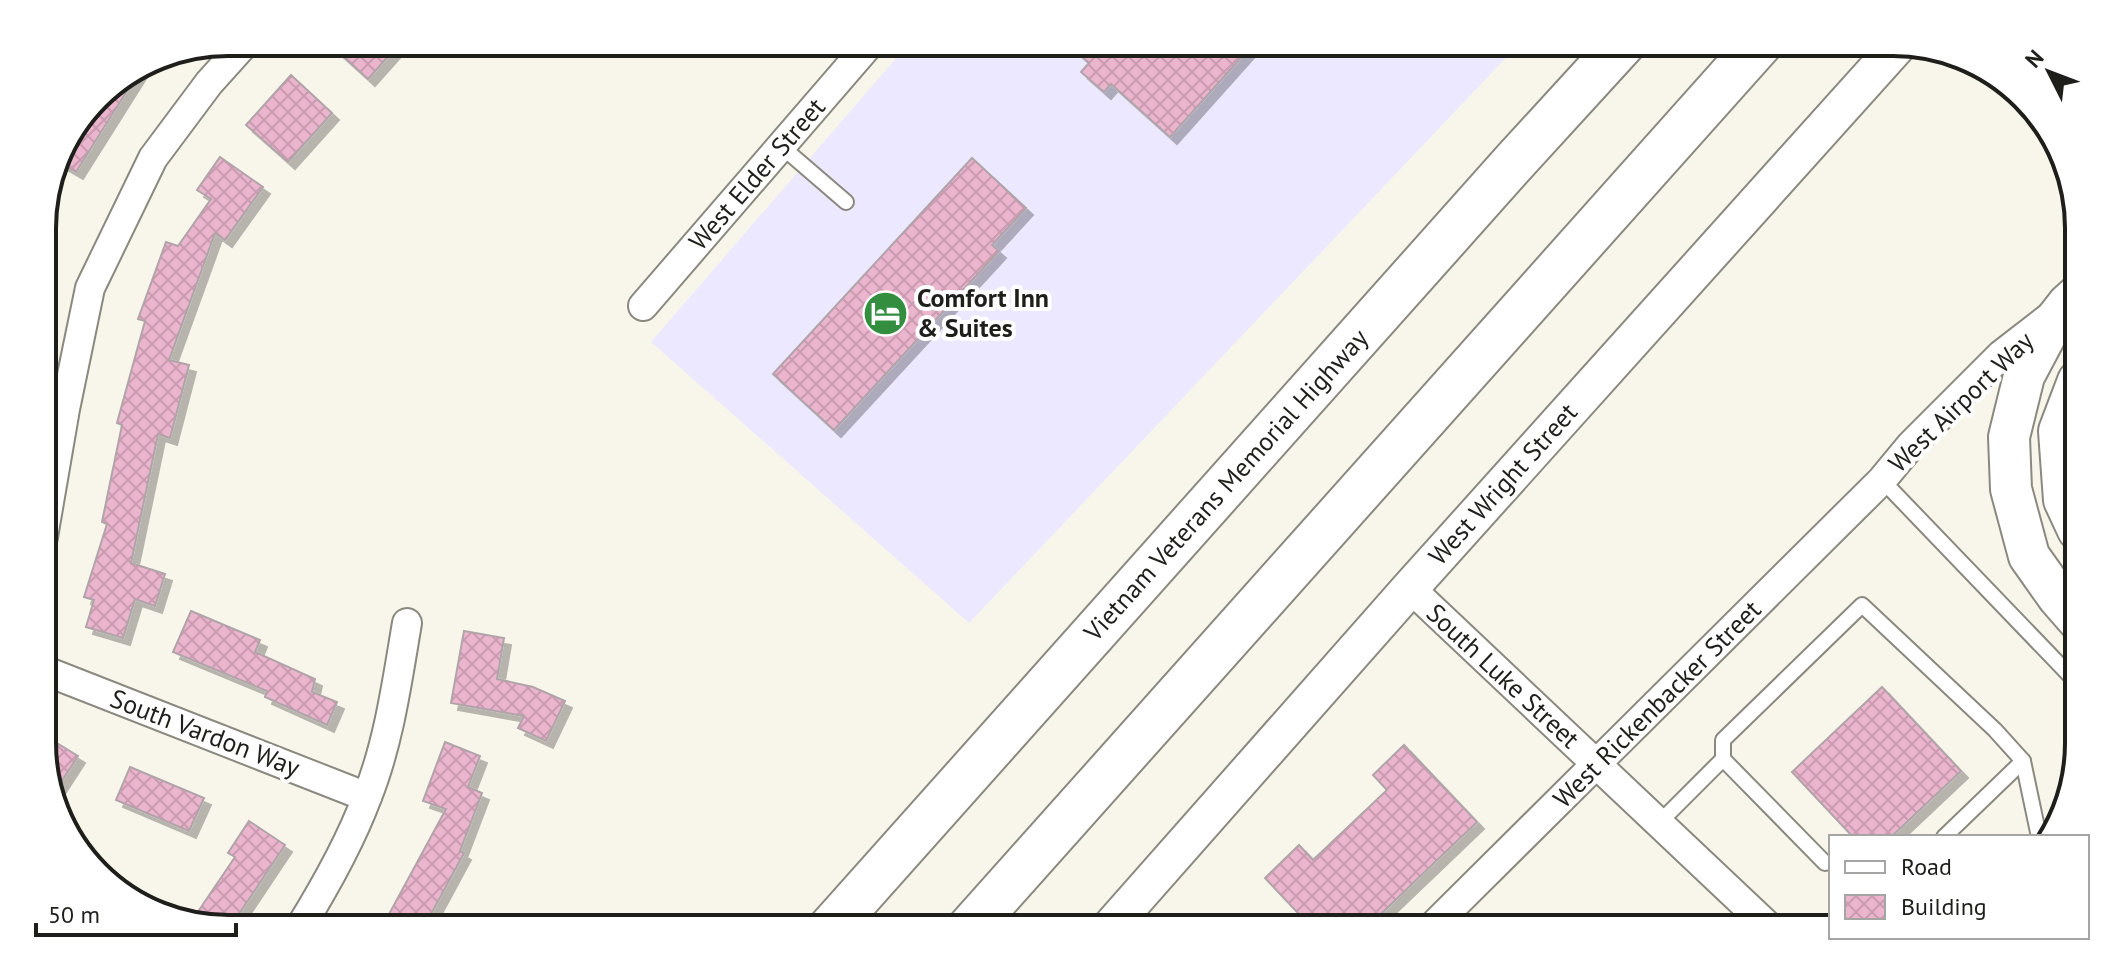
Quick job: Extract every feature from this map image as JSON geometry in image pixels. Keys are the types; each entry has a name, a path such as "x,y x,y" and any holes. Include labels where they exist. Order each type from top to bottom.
{"highway":[{"path":"1516,160 1597,56"},
{"name":"Vietnam Veterans Memorial Highway","path":"842,915 1611,56"},
{"path":"982,915 1748,56"}],"main road":[{"path":"2065,309 2050,327 2024,376 2009,437 2011,489 2029,556 2065,605"},
{"path":"2065,415 2059,431 2065,502"}],"street":[{"path":"56,461 90,288 153,158 209,83 233,56"},
{"name":"West Elder Street","path":"643,306 859,56"},
{"name":"West Wright Street","path":"1121,915 1410,588 1888,56"},
{"name":"West Airport Way","path":"1882,480 1911,445 2001,355 2065,305"},
{"name":"West Rickenbacker Street","path":"1444,915 1882,480"},
{"name":"South Luke Street","path":"1410,588 1756,915"},
{"path":"308,915 329,880 367,797 390,723 407,623"},
{"name":"South Vardon Way","path":"56,675 367,797"}],"lane":[{"path":"781,146 846,202"},
{"path":"1882,480 2065,671"},
{"path":"1825,863 1723,759 1723,740 1862,605 1995,730 2023,761 2038,834"},
{"path":"1659,823 1723,759"},
{"path":"1946,835 2023,761"}],"shaded area":[{"path":"898,56 1508,56 969,623 651,342"}],"building":[{"path":"343,56 389,56 368,79"},
{"path":"1081,56 1242,56 1170,137 1111,84 1104,92 1081,72 1089,63"},
{"path":"291,75 332,113 288,162 246,125"},
{"path":"129,88 76,172 68,167 85,132"},
{"path":"220,157 263,187 225,240 215,233 169,360 189,365 170,438 158,434 131,563 165,574 155,606 135,599 123,638 86,627 94,600 84,597 107,524 102,522 122,425 117,423 145,321 138,319 166,242 178,246 211,199 197,190"},
{"name":"Comfort Inn & Suites","path":"972,158 1026,208 992,245 999,251 834,430 773,374"},
{"path":"191,611 260,640 255,652 315,679 312,692 337,702 327,725 265,697 267,691 173,652"},
{"path":"464,631 504,638 497,679 533,687 565,701 546,741 518,728 524,716 451,703"},
{"path":"1882,687 1961,771 1893,835 1851,835 1792,772"},
{"path":"56,742 78,756 61,783"},
{"path":"445,742 480,756 468,787 482,793 460,851 464,853 431,915 389,915 446,809 423,801"},
{"path":"1404,745 1477,822 1380,915 1300,915 1265,878 1299,845 1313,860 1387,790 1373,775"},
{"path":"130,767 204,798 189,831 116,800"},
{"path":"249,821 285,845 238,915 197,912 235,857 228,853"}],"place":[{"name":"Comfort Inn & Suites","path":"886,313"}]}
